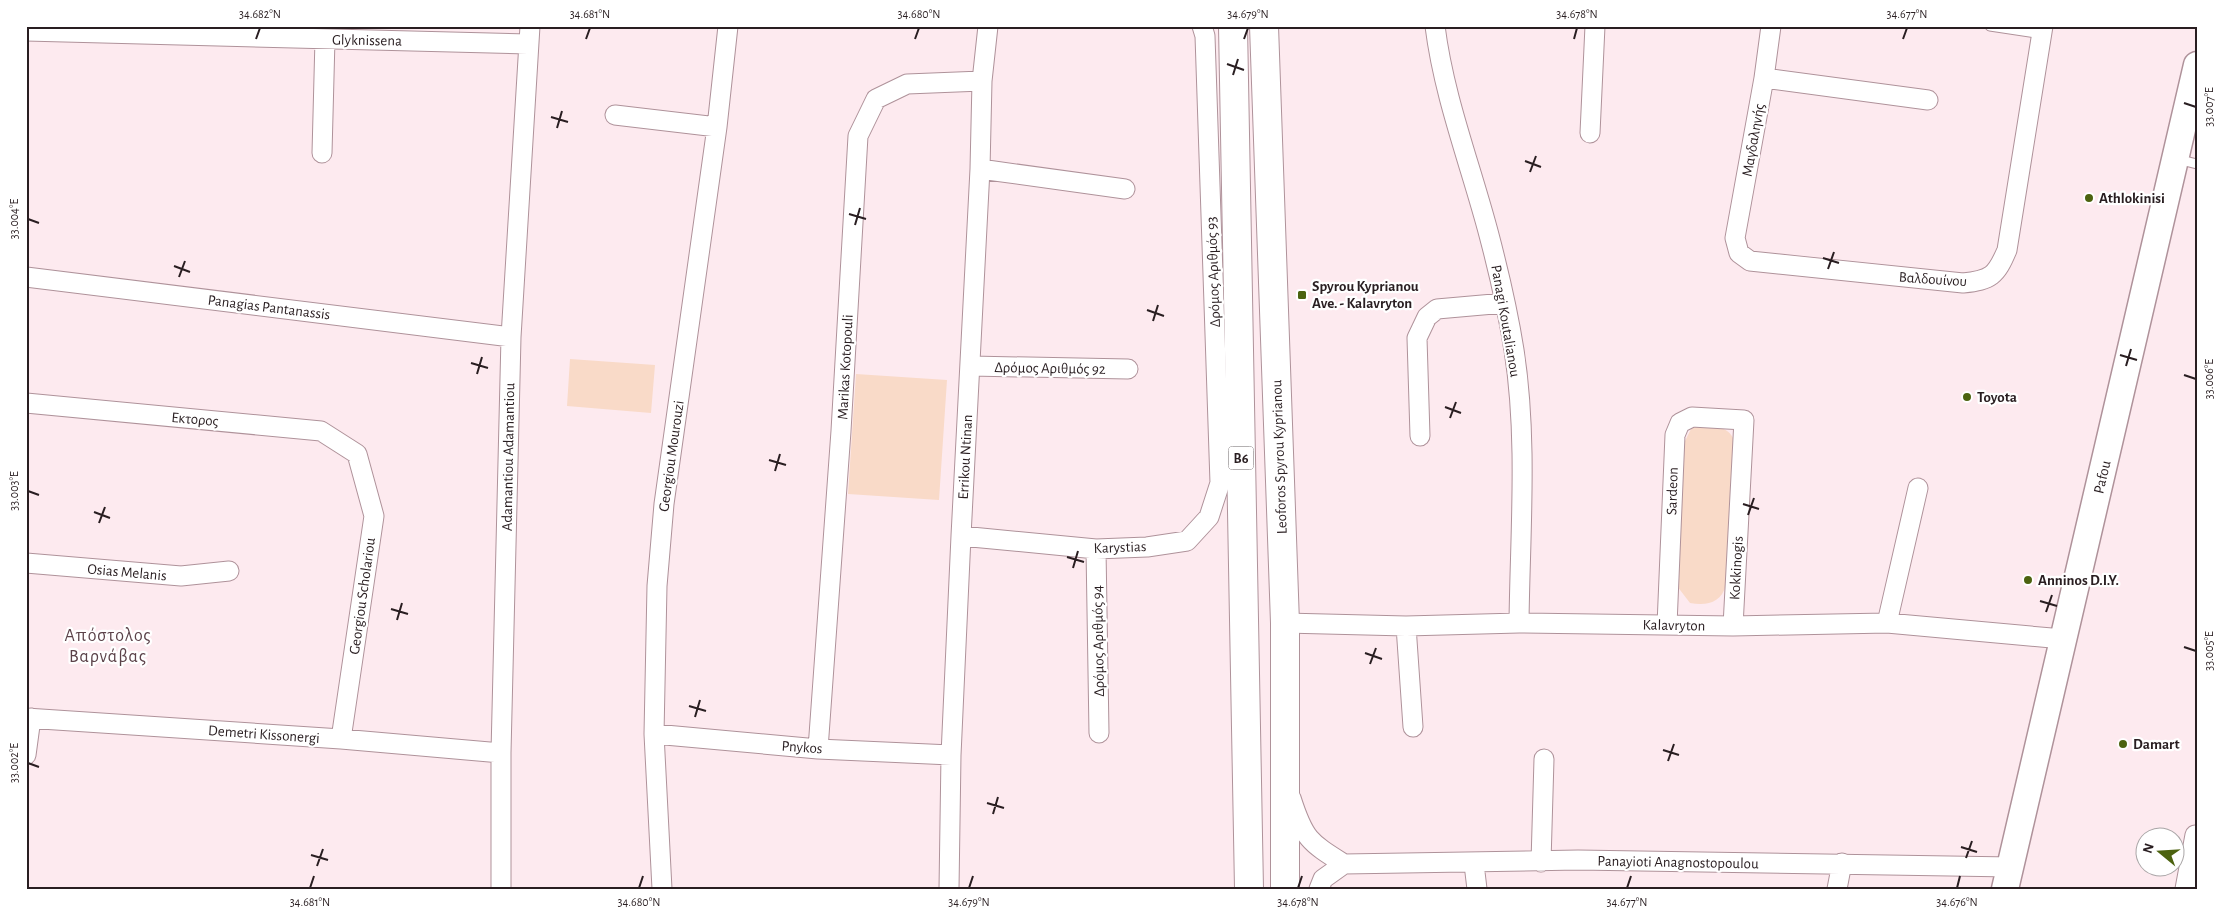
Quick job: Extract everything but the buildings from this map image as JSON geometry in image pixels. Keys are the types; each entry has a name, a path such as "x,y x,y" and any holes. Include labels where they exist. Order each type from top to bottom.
{"main road":[{"name":"B6","path":"1233,26 1249,889"},
{"name":"Leoforos Spyrou Kyprianou","path":"1264,26 1284,623 1285,889"},
{"name":"Pafou","path":"2009,878 2063,639 2186,161 2197,65"}],"street":[{"name":"Georgiou Mourouzi","path":"662,889 654,734 657,586 664,504 717,128 728,26"},
{"name":"Errikou Ntinan","path":"949,889 951,755 971,366 982,81 988,26"},
{"name":"Δρόμος Αριθμός 93","path":"1202,26 1205,36 1220,482 1209,517"},
{"name":"Panagi Koutalianou","path":"1435,26 1438,51 1454,118 1489,236 1514,351 1522,426 1519,623"},
{"path":"1590,133 1595,26"},
{"name":"Μαγδαληνής","path":"1739,253 1735,238 1764,78 1771,26"},
{"name":"Βαλδουίνου","path":"1739,253 1750,261 1963,283 1983,281 1998,271 2007,250 2042,30"},
{"name":"Glyknissena","path":"26,31 325,39 529,35"},
{"name":"Adamantiou Adamantiou","path":"501,889 501,753 511,337 529,35"},
{"path":"322,152 325,39"},
{"path":"1764,78 1928,100"},
{"name":"Marikas Kotopouli","path":"818,749 840,441 858,136 876,99 907,84 982,81"},
{"path":"615,115 717,128"},
{"path":"980,169 1125,189"},
{"name":"Panagias Pantanassis","path":"26,277 511,337"},
{"path":"1420,436 1417,338 1427,317 1437,309 1505,303"},
{"name":"Δρόμος Αριθμός 92","path":"971,366 1128,370"},
{"name":"Εκτορος","path":"26,404 321,431 357,454"},
{"name":"Sardeon","path":"1667,625 1675,435 1680,422 1692,417 1744,420"},
{"name":"Kokkinogis","path":"1733,626 1744,420"},
{"name":"Georgiou Scholariou","path":"341,739 374,516 357,454"},
{"path":"1887,623 1918,488"},
{"name":"Karystias","path":"961,536 1096,549 1146,547 1187,541 1209,517"},
{"name":"Δρόμος Αριθμός 94","path":"1096,549 1099,733"},
{"name":"Osias Melanis","path":"26,563 181,576 229,571"},
{"name":"Kalavryton","path":"1284,623 1406,626 1519,623 1733,626 1887,623 2063,639"},
{"path":"1406,626 1413,727"},
{"path":"26,755 29,718"},
{"name":"Demetri Kissonergi","path":"29,718 341,739 501,753"},
{"name":"Pnykos","path":"654,734 818,749 951,755"},
{"path":"1541,862 1544,759"},
{"path":"1284,776 1300,827 1314,846 1344,864 1323,879 1319,889"},
{"path":"2185,889 2195,835"},
{"name":"Panayioti Anagnostopoulou","path":"1344,864 1541,862 1842,863 2009,878"},
{"path":"1836,889 1842,863"},
{"path":"1474,864 1478,889"}],"lane":[{"path":"1990,26 2042,30"}],"shaded area":[{"path":"570,359 655,365 651,413 567,406"},
{"path":"856,374 947,380 939,500 848,494"},
{"path":"1699,425 1726,430 1733,438 1735,444 1726,585 1721,596 1712,602 1702,604 1690,603 1677,586 1684,443 1691,429"}],"place":[{"name":"Athlokinisi","path":"2089,198"},
{"name":"Spyrou Kyprianou Ave. - Kalavryton","path":"1302,295"},
{"name":"Toyota","path":"1967,397"},
{"name":"Anninos D.I.Y.","path":"2028,580"},
{"name":"Damart","path":"2123,744"}],"district":[{"name":"Απόστολος Βαρνάβας","path":"108,645"}]}
